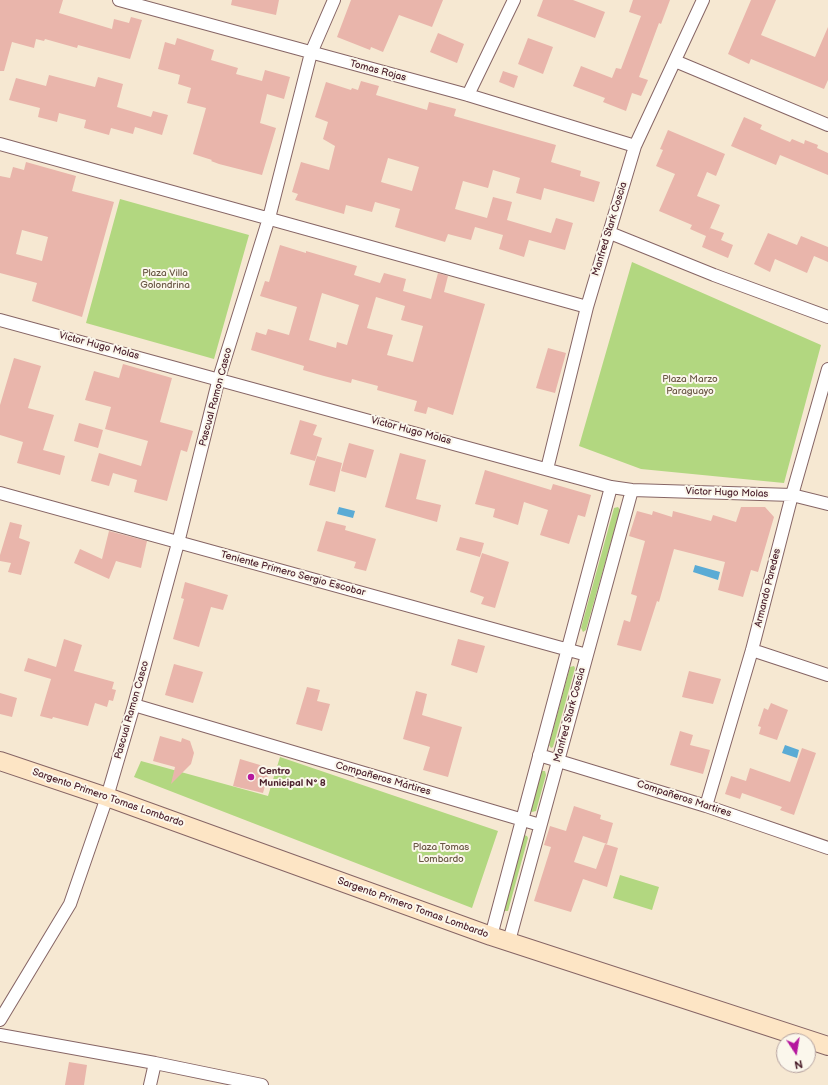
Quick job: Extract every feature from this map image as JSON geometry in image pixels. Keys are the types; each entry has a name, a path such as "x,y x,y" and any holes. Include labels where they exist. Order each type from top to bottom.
{"street":[{"name":"Tomas Rojas","path":"119,0 468,95 635,146"},
{"name":"Pascual Ramon Casco","path":"0,1020 70,904 106,797 134,706 178,543 219,378 269,218 311,53 334,0"},
{"path":"468,95 514,0"},
{"name":"Manfred Stark Coscia","path":"547,468 587,307 635,146 703,0"},
{"path":"675,61 828,125"},
{"path":"0,144 587,307"},
{"path":"610,233 714,275 828,317"},
{"name":"Victor Hugo Molas","path":"0,320 219,378 611,487 632,490 792,495 828,504"},
{"name":"Armando Paredes","path":"706,806 752,650 792,495 828,369"},
{"name":"Manfred Stark Coscia","path":"491,936 538,754 611,487"},
{"name":"Manfred Stark Coscia","path":"509,941 632,490"},
{"name":"Teniente Primero Sergio Escobar","path":"0,493 586,655"},
{"path":"752,650 828,675"},
{"name":"Compañeros Mártires","path":"134,706 540,825"},
{"name":"Compañeros Martires","path":"538,754 706,806 828,848"},
{"name":"Sargento Primero Tomas Lombardo","path":"0,761 106,797 491,936 828,1046"},
{"path":"0,1036 155,1063 262,1085"},
{"path":"150,1085 155,1063"}],"green space":[{"name":"Plaza Villa Golondrina","path":"120,199 249,235 214,359 86,323"},
{"name":"Plaza Marzo Paraguayo","path":"632,262 821,345 784,483 641,469 579,446"},
{"path":"618,507 620,510 586,630 583,632 581,628 614,508"},
{"path":"574,666 575,668 553,747 551,748 549,745 570,667"},
{"name":"Plaza Tomas Lombardo","path":"280,757 498,831 472,908 134,777 141,761 268,796"},
{"path":"541,771 545,771 546,775 536,811 532,812 530,811"},
{"path":"524,835 528,838 508,911 504,911"},
{"path":"620,875 659,887 652,910 613,898"}],"water":[{"path":"339,507 355,511 353,518 337,514"},
{"path":"695,565 720,572 718,580 693,572"},
{"path":"785,745 799,750 797,758 782,753"}],"building":[{"path":"0,0 63,0 59,13 112,29 114,19 129,23 131,17 142,20 130,59 78,45 77,48 45,39 44,41 36,39 34,48 12,42 4,71 0,71"},
{"path":"232,0 279,0 276,15 231,5"},
{"path":"351,0 443,0 432,27 399,15 383,52 371,47 370,50 337,37"},
{"path":"543,0 573,0 605,12 595,38 537,16"},
{"path":"633,0 670,0 661,24 659,23 639,77 648,80 641,96 632,93 626,111 603,102 605,98 573,86 581,66 612,78 616,68 621,69 641,16 629,12"},
{"path":"751,0 776,0 761,35 815,57 828,27 828,80 824,89 751,59 749,64 728,54"},
{"path":"438,33 464,44 457,63 430,52"},
{"path":"177,38 214,50 211,60 238,68 236,74 262,81 265,70 290,77 284,99 267,94 260,123 276,128 262,175 219,164 211,161 212,160 193,154 206,108 187,103 191,88 178,84 180,75 158,69 165,42 175,45"},
{"path":"528,38 553,47 543,74 518,64"},
{"path":"503,71 518,76 514,88 499,82"},
{"path":"49,75 95,87 98,77 123,84 117,107 151,117 153,111 168,115 162,135 135,127 133,134 111,128 109,135 84,128 86,120 59,113 57,122 38,117 40,108 9,100 16,78 46,86"},
{"path":"361,81 379,86 376,95 427,110 429,102 456,109 454,116 556,145 551,162 581,171 580,176 600,182 594,202 544,188 541,200 516,193 520,178 493,170 488,188 463,181 455,209 487,218 493,197 512,202 507,220 551,233 556,218 573,223 565,250 529,240 524,257 499,249 503,235 475,227 471,240 448,234 445,242 395,227 400,209 375,202 372,212 346,205 344,214 295,200 298,194 292,192 301,162 329,170 335,146 323,139 328,122 315,117 326,82 351,90 352,88 358,90","holes":["388,158 419,167 412,191 381,182"]},
{"path":"744,117 762,125 760,129 790,142 792,139 804,144 805,140 818,145 817,148 828,153 828,175 780,155 776,165 731,146"},
{"path":"668,130 725,154 716,176 707,172 697,196 720,205 710,228 724,233 721,240 733,245 728,258 702,247 706,236 690,229 692,225 659,211 675,174 656,166 663,150 660,149"},
{"path":"26,162 76,176 72,191 114,202 82,317 32,301 37,283 0,273 0,176 10,178 13,167 24,170","holes":["22,230 48,237 42,261 16,254"]},
{"path":"768,233 797,245 801,236 828,247 828,262 814,256 807,273 775,259 770,272 754,264"},
{"path":"280,245 357,266 354,275 380,283 384,273 406,279 403,291 431,299 438,273 448,276 444,292 485,304 453,415 428,407 426,414 414,411 417,401 377,390 378,386 352,379 351,383 324,376 303,370 304,366 251,350 256,332 266,335 268,329 289,335 297,307 260,296 265,281 269,282","holes":["322,293 359,305 347,345 337,342 336,348 309,340","376,297 405,306 401,320 423,326 413,362 387,355 393,335 367,328"]},
{"path":"548,348 566,353 555,393 536,388"},
{"path":"14,358 41,366 28,408 54,415 43,450 65,456 60,475 17,463 23,442 0,435 0,405"},
{"path":"123,364 172,378 160,422 193,431 187,452 181,450 167,501 134,492 137,480 113,473 109,486 91,481 99,453 141,466 148,441 105,429 111,407 85,400 94,371 119,378"},
{"path":"300,420 317,425 313,435 322,438 315,461 290,454"},
{"path":"79,423 103,430 98,448 74,441"},
{"path":"349,443 374,450 366,478 341,471"},
{"path":"400,453 426,460 416,499 441,505 437,522 385,507"},
{"path":"317,456 342,463 335,492 309,485"},
{"path":"485,470 551,490 553,484 591,495 585,517 578,515 569,544 540,535 548,510 524,502 518,525 493,517 495,509 475,504"},
{"path":"741,507 765,507 774,517 758,572 751,570 743,597 718,590 725,562 674,549 659,602 657,601 641,651 617,645 624,620 630,622 637,596 631,594 645,541 629,536 637,511 652,515 653,511 672,517 673,511 711,521 713,515 736,522"},
{"path":"326,521 346,526 345,530 376,539 366,571 354,568 356,562 317,551"},
{"path":"10,522 22,525 19,538 30,542 21,575 8,572 11,563 0,561 0,555"},
{"path":"109,531 147,541 141,568 116,561 109,579 74,563 80,549 102,559"},
{"path":"460,537 484,543 480,557 456,550"},
{"path":"482,553 509,562 495,608 481,604 484,597 470,592"},
{"path":"185,582 228,595 223,610 211,607 199,647 173,639 184,599 181,598"},
{"path":"64,639 82,645 74,671 114,682 112,689 116,690 113,701 109,700 107,707 95,703 88,726 53,717 52,719 40,716 51,679 24,671 28,658 56,667"},
{"path":"458,639 485,646 477,673 451,665"},
{"path":"174,664 203,672 193,703 165,695"},
{"path":"689,671 721,679 713,704 682,697"},
{"path":"307,687 320,690 317,701 330,704 322,731 296,724"},
{"path":"416,691 427,694 422,715 462,727 448,777 423,770 430,747 403,739"},
{"path":"0,693 17,698 12,717 0,714"},
{"path":"771,703 788,710 777,740 759,734 761,727 758,726 764,708 768,710"},
{"path":"680,731 693,735 690,745 710,750 703,774 670,765"},
{"path":"160,736 181,742 182,738 190,741 194,753 191,764 171,784 175,767 153,761"},
{"path":"802,748 816,753 794,815 780,810 782,807 742,793 740,799 725,794 731,776 746,781 750,768 790,782"},
{"name":"Centro Municipal N° 8","path":"240,759 270,768 263,793 233,786"},
{"path":"574,806 601,815 600,819 613,823 607,844 583,836 574,862 596,869 605,844 618,848 607,887 583,879 571,912 534,901 551,847 544,845 550,826 566,831"},
{"path":"69,1062 87,1065 84,1085 65,1085"}],"place":[{"name":"Centro Municipal N° 8","path":"251,777"}]}
